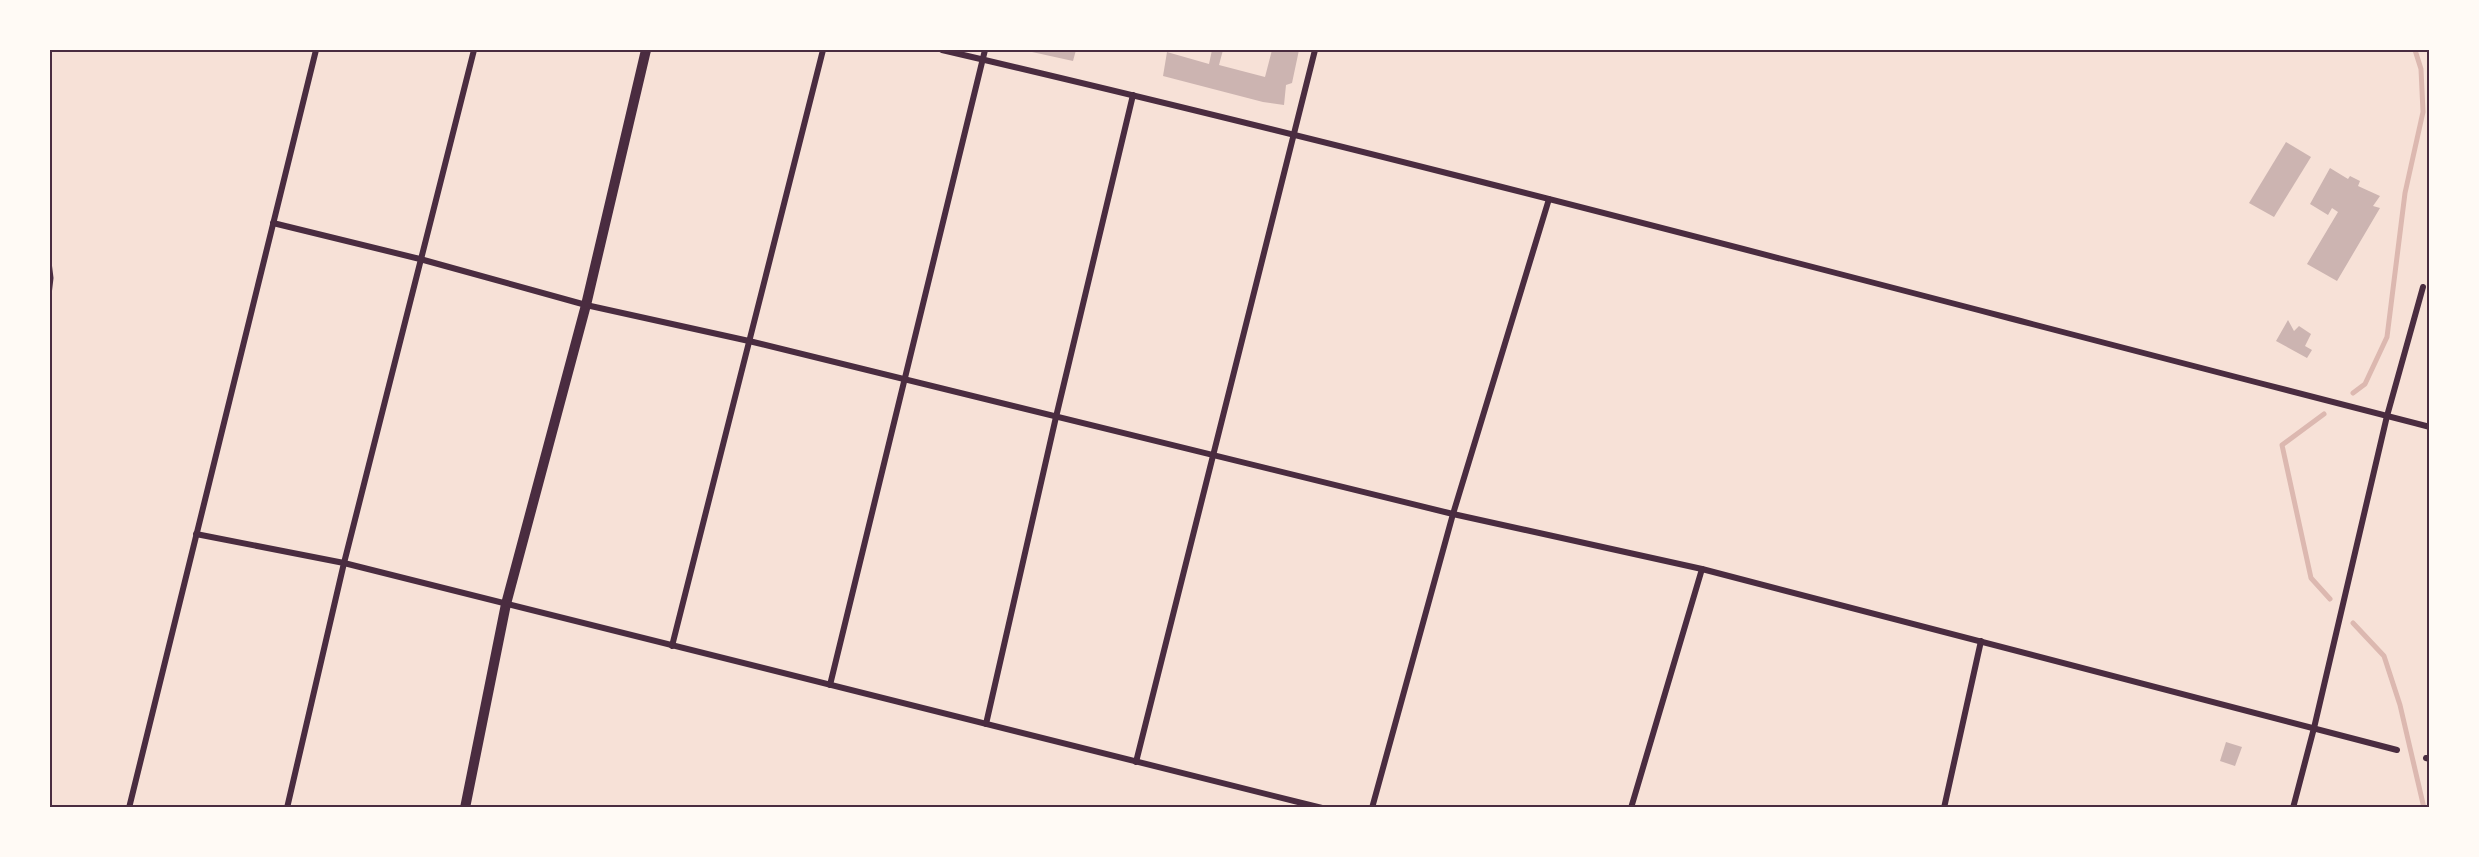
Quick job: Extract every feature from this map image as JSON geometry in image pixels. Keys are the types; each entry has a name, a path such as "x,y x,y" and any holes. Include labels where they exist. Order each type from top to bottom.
{"street":[{"path":"129,807 315,50"},
{"path":"287,807 344,563 474,50"},
{"path":"465,807 506,604 586,305 646,50"},
{"path":"672,646 823,50"},
{"path":"942,50 1133,95 1793,260 2430,427"},
{"path":"830,685 985,50"},
{"path":"1136,762 1316,50"},
{"path":"986,724 1133,95"},
{"path":"1372,807 1453,514 1549,199"},
{"path":"273,223 420,259 586,305 749,341 1453,514 1702,570 2397,750"},
{"path":"2293,807 2388,416 2423,287"},
{"path":"196,534 344,563 1322,807"},
{"path":"1631,807 1702,570"},
{"path":"1944,807 1980,641"}],"path":[{"path":"50,262 52,278 50,295"}],"building":[{"path":"1023,50 1076,50 1073,61"},
{"path":"1212,50 1223,50 1219,65 1265,77 1272,50 1299,50 1292,83 1286,85 1284,105 1263,102 1163,76 1167,52 1209,64"},
{"path":"2286,142 2311,157 2274,217 2249,203"},
{"path":"2330,168 2348,179 2350,176 2360,181 2358,186 2380,196 2373,206 2380,208 2337,281 2307,264 2338,212 2332,208 2328,215 2310,204"},
{"path":"2288,320 2294,331 2299,326 2311,334 2305,346 2312,350 2307,358 2276,341"},
{"path":"2226,742 2242,747 2235,766 2220,761"}],"waterway":[{"path":"2353,393 2365,384 2387,337 2405,193 2423,112 2421,69 2415,50"},
{"path":"2324,414 2282,445 2311,578 2330,599"},
{"path":"2353,623 2384,656 2400,705 2424,808"}]}
